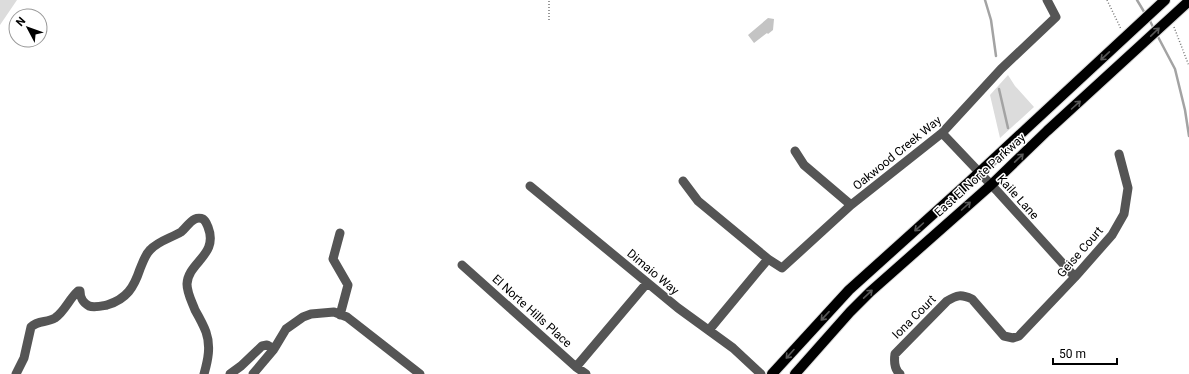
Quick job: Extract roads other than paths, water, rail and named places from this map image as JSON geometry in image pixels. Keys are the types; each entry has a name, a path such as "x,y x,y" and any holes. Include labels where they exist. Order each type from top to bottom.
{"main road":[{"name":"East El Norte Parkway","path":"772,374 849,290 1165,0"},
{"name":"East El Norte Parkway","path":"795,374 850,312 1189,1"}],"street":[{"name":"Oakwood Creek Way","path":"768,259 782,268 851,205 942,133 1002,70 1056,17 1047,0"},
{"name":"Kaile Lane","path":"942,133 991,184 1075,277"},
{"path":"795,151 804,165 851,205"},
{"name":"Geise Court","path":"1004,336 1013,338 1019,336 1075,277 1112,235 1124,214 1128,188 1119,154"},
{"path":"683,181 698,201 768,259 709,330"},
{"name":"Dimaio Way","path":"530,186 678,308 733,348 761,374"},
{"path":"16,374 24,358 31,327 34,324 56,318 78,291 80,291 80,295 89,306 105,306 124,297 135,283 144,257 150,249 181,232 194,220 199,218 206,222 211,238 210,245 190,274 187,284 192,302 206,332 209,350 204,374"},
{"path":"340,233 333,259 348,285 340,315"},
{"name":"El Norte Hills Place","path":"462,265 576,367 586,374"},
{"path":"576,367 647,283"},
{"name":"Iona Court","path":"900,374 894,361 895,354 947,301 956,296 965,296 972,300 1004,336"},
{"path":"253,374 274,349 286,330 303,317 311,314 334,312 348,317 420,374"},
{"path":"230,374 241,366 262,346 266,345 274,349"}],"waterway":[{"path":"985,0 991,20 996,56"},
{"path":"1137,0 1146,15"},
{"path":"1149,19 1154,29"},
{"path":"1156,33 1175,69 1185,110 1189,136"},
{"path":"999,89 1008,128"}]}
